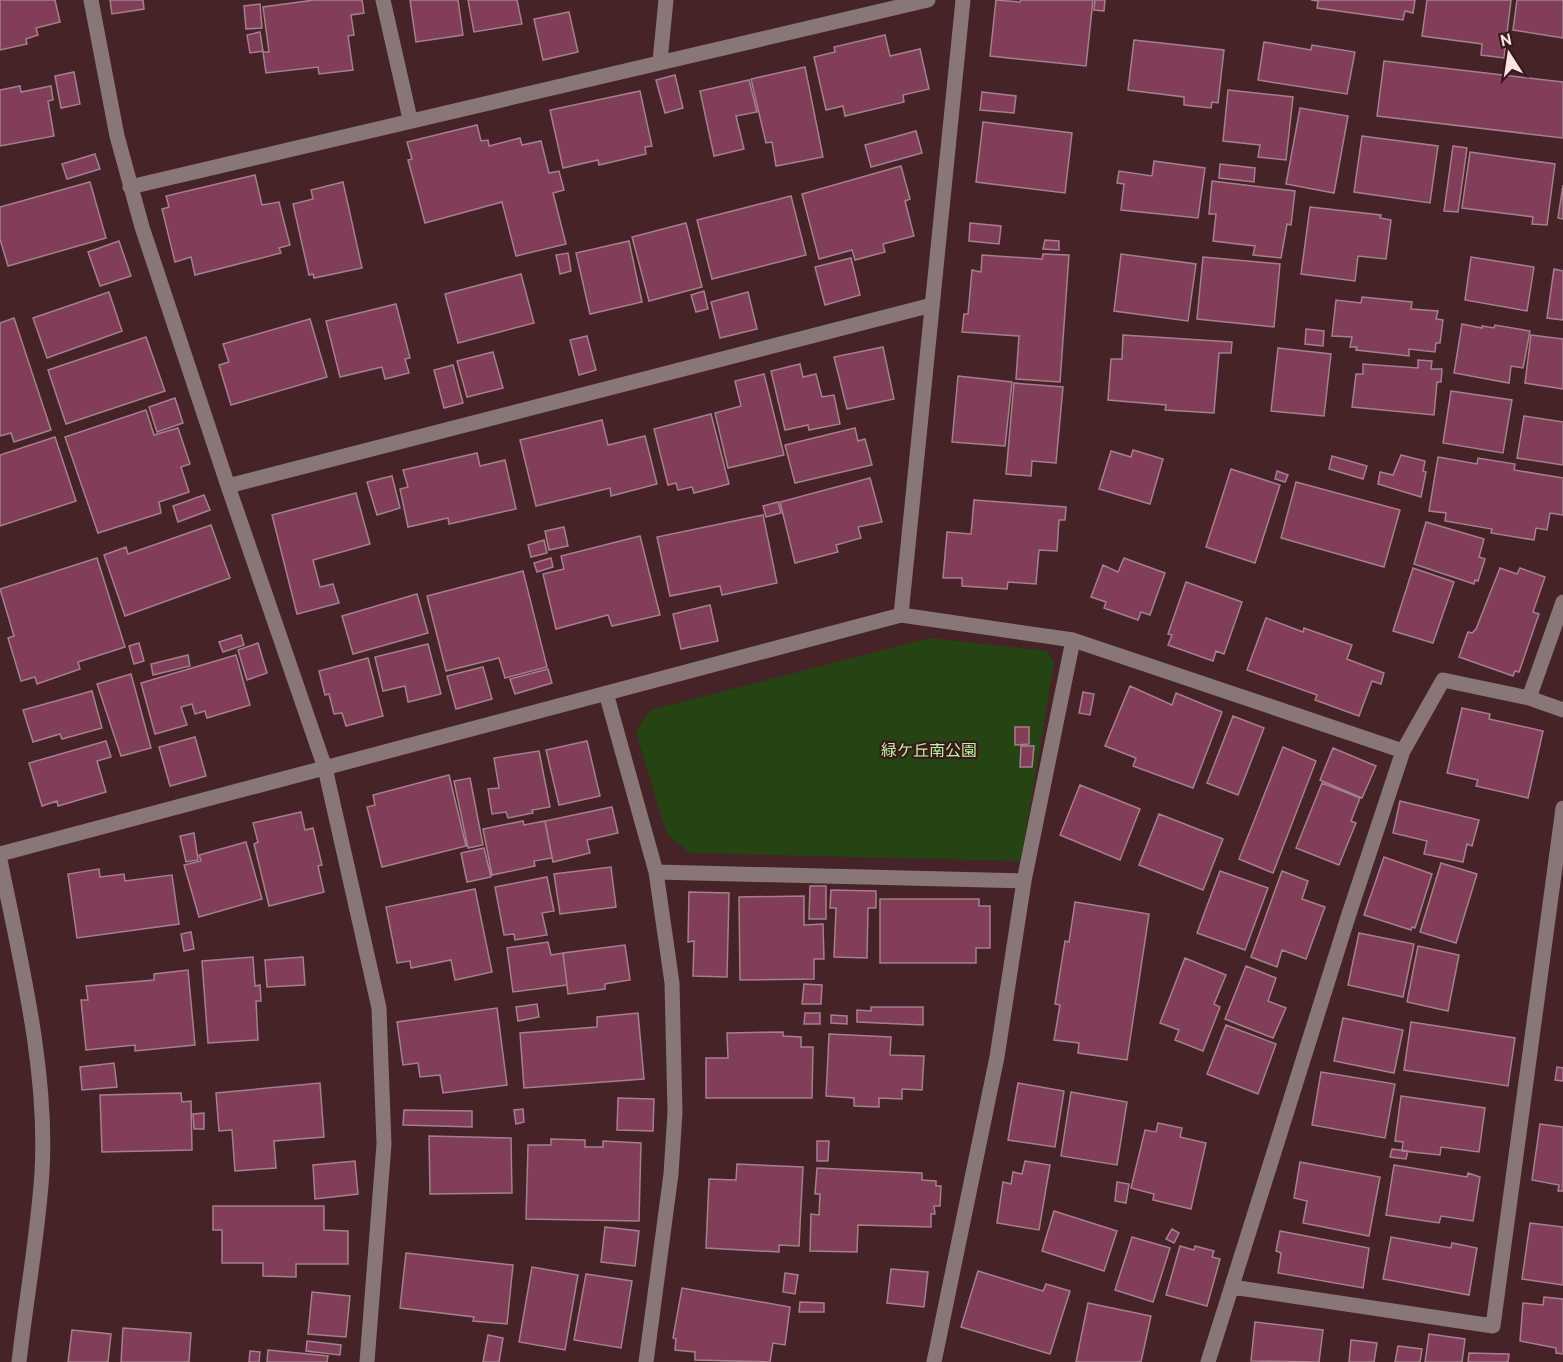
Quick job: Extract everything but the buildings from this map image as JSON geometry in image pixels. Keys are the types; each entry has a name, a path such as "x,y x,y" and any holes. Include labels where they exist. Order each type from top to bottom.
{"street":[{"path":"91,0 117,136 130,187 228,486 325,768 379,1008 384,1144 367,1362"},
{"path":"382,0 410,119"},
{"path":"660,61 666,0"},
{"path":"130,187 410,119 928,0"},
{"path":"902,615 963,0"},
{"path":"228,486 932,305"},
{"path":"1529,698 1563,602"},
{"path":"0,854 902,615 1073,640 1403,751"},
{"path":"934,1362 997,1057 1024,881 1073,640"},
{"path":"1209,1362 1403,751 1443,680 1529,698 1563,710"},
{"path":"606,693 656,872 672,983 675,1112 671,1174 646,1362"},
{"path":"1232,1287 1494,1326 1563,808"},
{"path":"0,860 23,973 40,1090 42,1171 19,1362"},
{"path":"656,872 1024,881"}],"green space":[{"name":"緑ケ丘南公園","path":"930,638 1047,651 1054,663 1021,861 690,853 667,835 636,732 650,710"}]}
